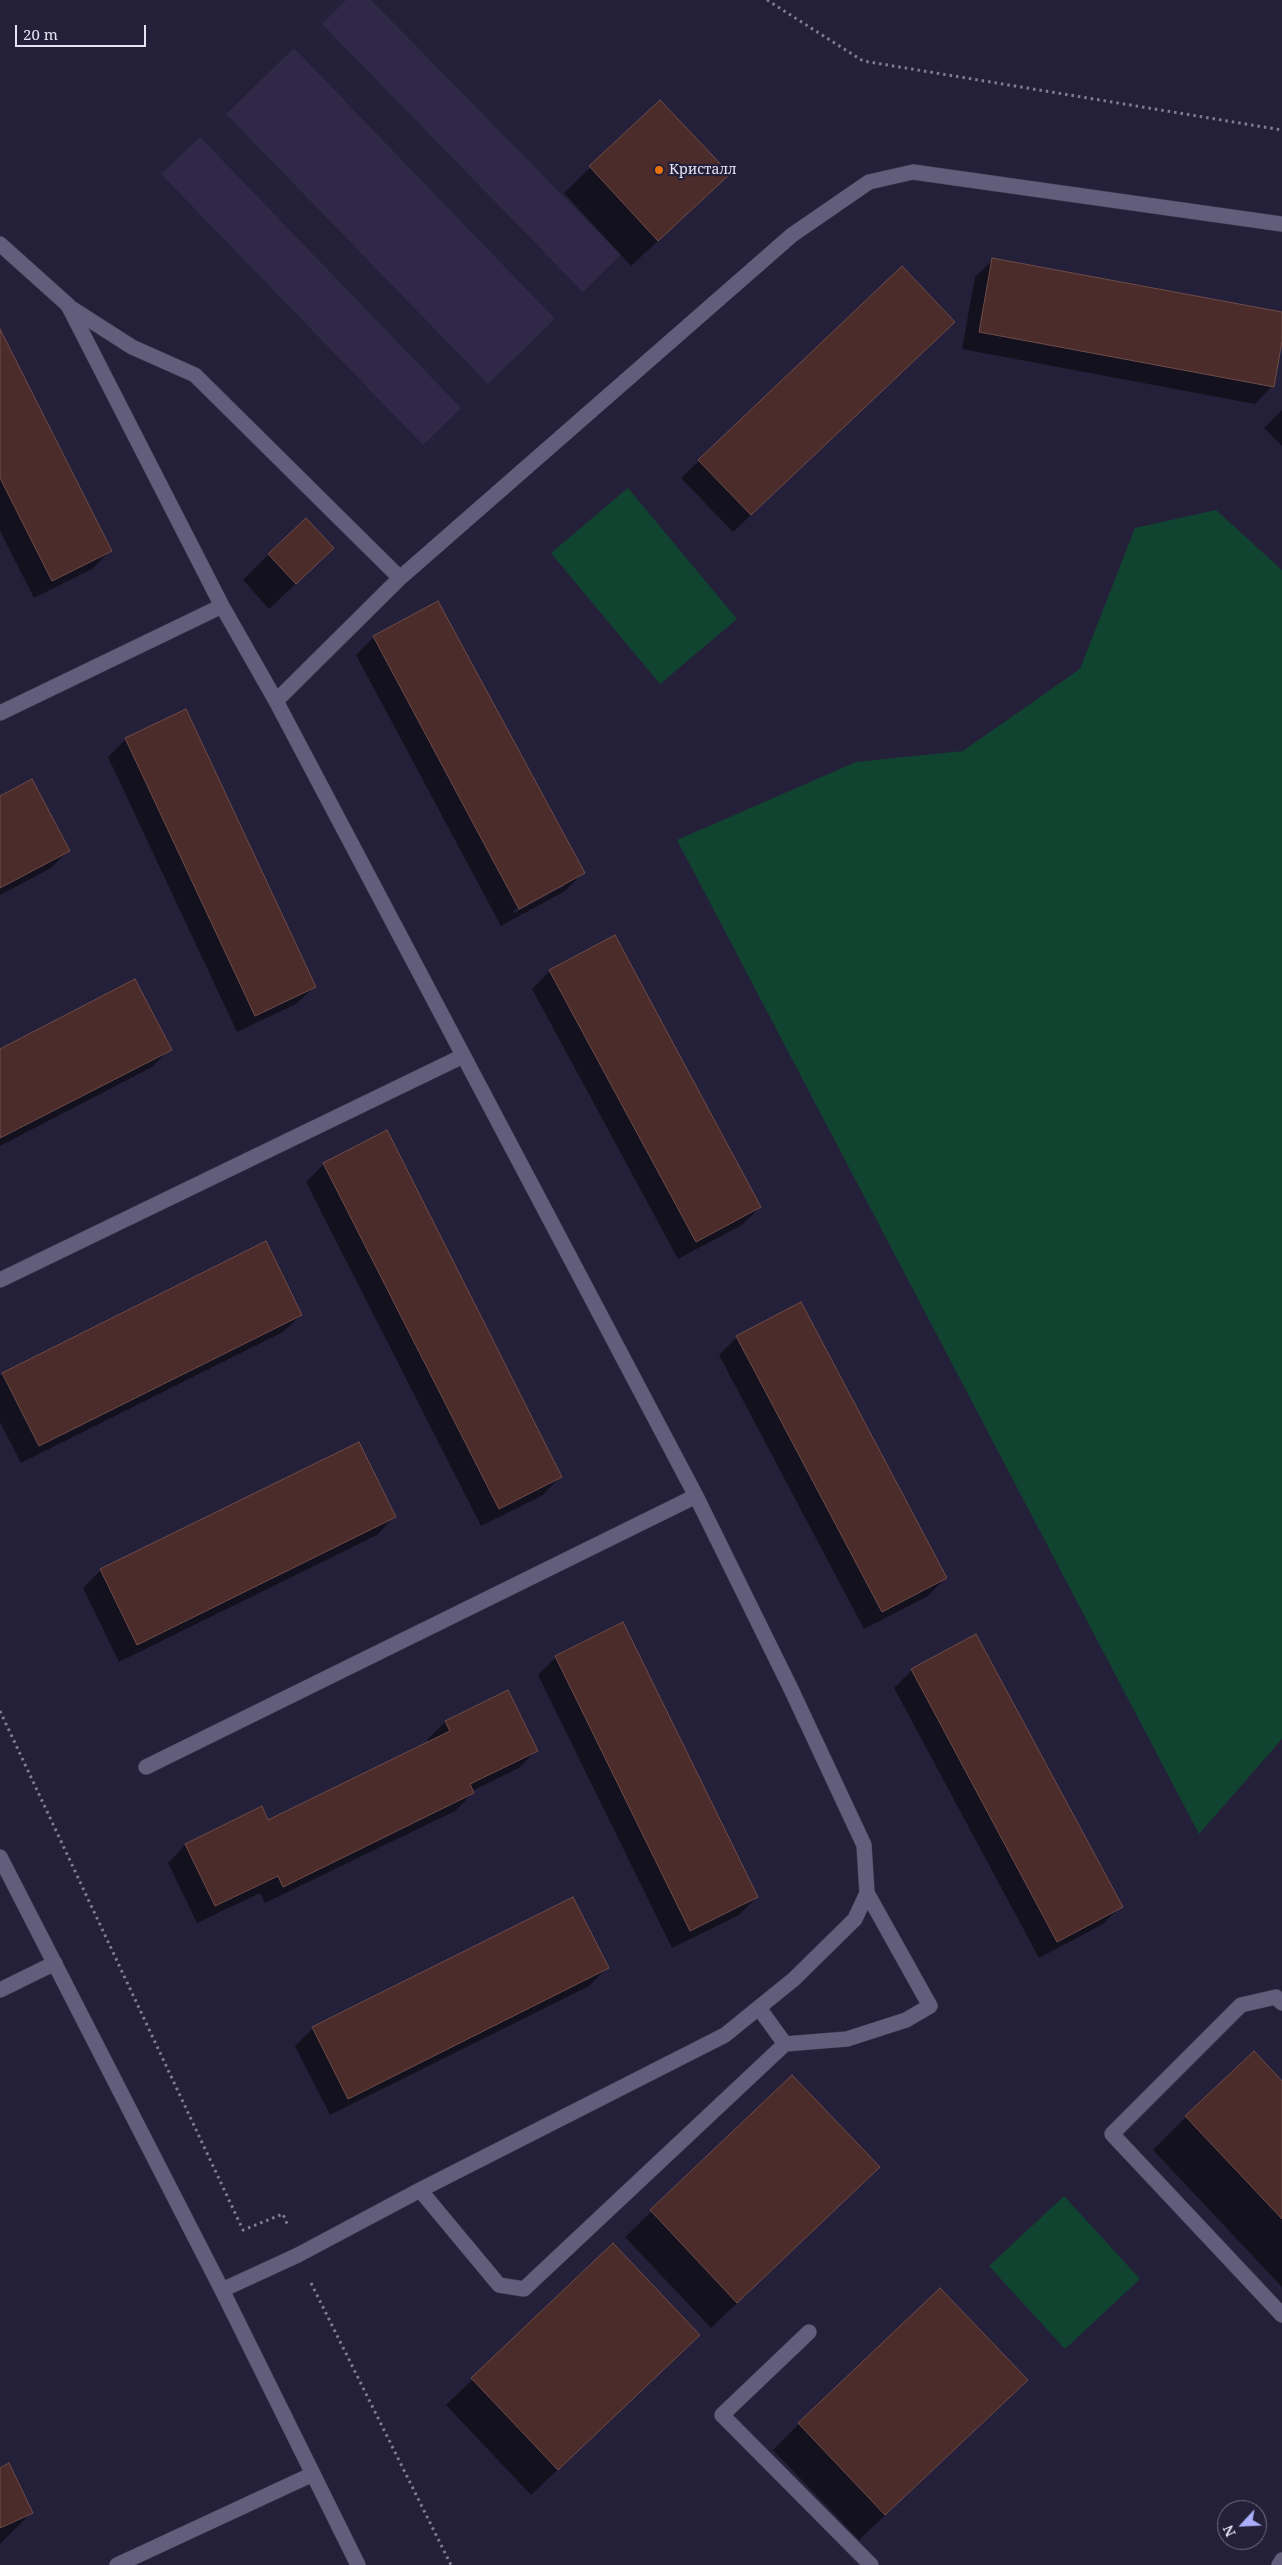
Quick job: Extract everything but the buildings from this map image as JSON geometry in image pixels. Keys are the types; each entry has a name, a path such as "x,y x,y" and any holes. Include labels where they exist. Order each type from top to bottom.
{"street":[{"path":"276,700 400,578 792,235 869,182 913,172 1282,224"},
{"path":"0,244 68,305 132,347 195,375 400,578"},
{"path":"68,305 222,606 276,700 696,1496 791,1689 864,1845 868,1893 930,2006 906,2020 847,2039 784,2044 524,2289 499,2285 420,2190"},
{"path":"0,713 222,606"},
{"path":"0,1280 463,1056"},
{"path":"146,1767 696,1496"},
{"path":"0,1856 222,2290 358,2565"},
{"path":"222,2290 298,2255 420,2190 725,2035 800,1974 855,1919 868,1893"},
{"path":"0,1990 55,1963"},
{"path":"1280,1998 1241,2005 1112,2134 1282,2315"},
{"path":"759,2008 784,2044"},
{"path":"810,2332 722,2415 871,2565"},
{"path":"118,2565 313,2474"},
{"path":"1279,2565 1282,2560"}],"path":[{"path":"767,0 863,61 1282,130"},
{"path":"0,1711 243,2230 283,2214 298,2255 451,2565"}],"shaded area":[{"path":"346,0 371,0 621,255 583,292 322,24"},
{"path":"294,48 555,319 488,384 226,114"},
{"path":"200,137 461,408 423,445 161,174"}],"green space":[{"path":"628,488 737,619 660,684 551,553"},
{"path":"1216,510 1282,570 1282,1739 1199,1834 677,840 856,762 963,751 1080,669 1135,528"},
{"path":"1064,2196 1140,2279 1065,2349 989,2266"}],"place":[{"name":"Кристалл","path":"659,170"}]}
